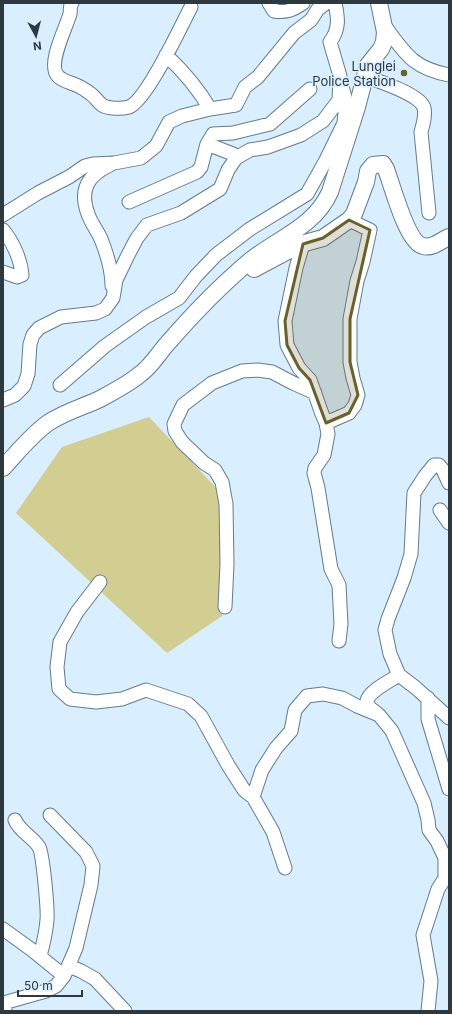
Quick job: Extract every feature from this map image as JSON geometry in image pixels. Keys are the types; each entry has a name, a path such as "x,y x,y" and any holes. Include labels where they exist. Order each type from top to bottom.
{"main road":[{"path":"3,468 47,423 66,412 101,398 139,376 205,303 251,260 313,217 325,202 330,192 355,113 364,76 368,65 381,49 384,42 385,32 379,3"},
{"path":"236,274 251,272 260,265 303,244 323,238 349,220 354,214 368,172 373,165 383,164 386,169 404,220 415,241 423,246 434,245 449,237"}],"street":[{"path":"72,3 70,5 70,15 54,62 57,75 61,79 75,84 91,94 102,105 110,108 129,107 137,101 148,86 166,55 191,7"},
{"path":"269,3 274,12 284,12 294,9 303,3"},
{"path":"3,215 38,193 69,177 85,166 142,158 156,146 169,122 182,116 210,109 236,105 245,87 258,77 294,33 311,20 318,9 326,3"},
{"path":"60,385 106,346 146,317 178,298 196,276 216,256 250,229 307,194 344,123 346,101 330,42 334,37 339,22 335,3"},
{"path":"384,26 408,57 420,66 435,73 449,75"},
{"path":"166,55 182,70 210,109"},
{"path":"3,400 15,395 24,386 28,374 30,344 33,335 39,328 61,317 96,313 105,309 113,298 116,280 137,238 147,225 181,213 220,189 228,170 236,158 250,150 268,147 301,135 323,121 339,100 340,76"},
{"path":"364,76 403,91 420,101 424,107 424,119 421,132 429,214"},
{"path":"129,202 197,172 201,167 207,144 213,134 233,133 270,124 310,89"},
{"path":"207,144 233,154 236,158"},
{"path":"113,298 112,272 100,238 88,214 85,191 89,180 98,171 114,163"},
{"path":"326,423 349,413 355,405 358,395 350,362 350,319 357,282 370,230 349,220"},
{"path":"3,230 14,247 22,268 22,275 17,278 3,272"},
{"path":"303,244 296,268 285,321 287,345 299,368 310,380 326,423 328,434 324,455 315,468 314,473 318,488 331,570 339,585 341,624 339,641"},
{"path":"225,607 227,564 226,504 222,482 215,470 204,463 182,442 175,430 174,424 183,405 212,383 242,371 258,370 272,372 315,393"},
{"path":"449,483 439,465 434,465 414,493 411,554 385,630 390,654 399,675 428,698 449,718"},
{"path":"440,510 449,523"},
{"path":"100,582 77,612 60,642 57,667 59,689 70,699 96,702 122,700 146,690 188,704 201,716 228,765 244,790 253,797 273,832 285,868"},
{"path":"399,675 368,696 367,701 370,707 379,715 392,731 402,751 424,803 429,830 437,841 445,858 445,878 438,889 423,935 431,981 428,1011"},
{"path":"253,797 262,770 276,748 291,731 295,710 307,696 323,694 342,698 379,715"},
{"path":"428,698 428,719 449,789"},
{"path":"4,1011 7,1002 56,986 67,971 76,948 91,885 93,866 86,852 50,815"},
{"path":"15,820 17,827 40,848 43,865 47,920 40,956"},
{"path":"3,929 40,956 67,971 81,971 95,980 125,1011"}],"highlighted area":[{"path":"349,220 370,230 350,319 350,362 358,395 349,413 326,423 310,380 299,368 287,345 285,321 303,244 323,238"}],"shaded area":[{"path":"149,417 220,492 225,527 222,616 167,653 16,513 62,447"}],"place":[{"name":"Lunglei Police Station","path":"404,73"}]}
